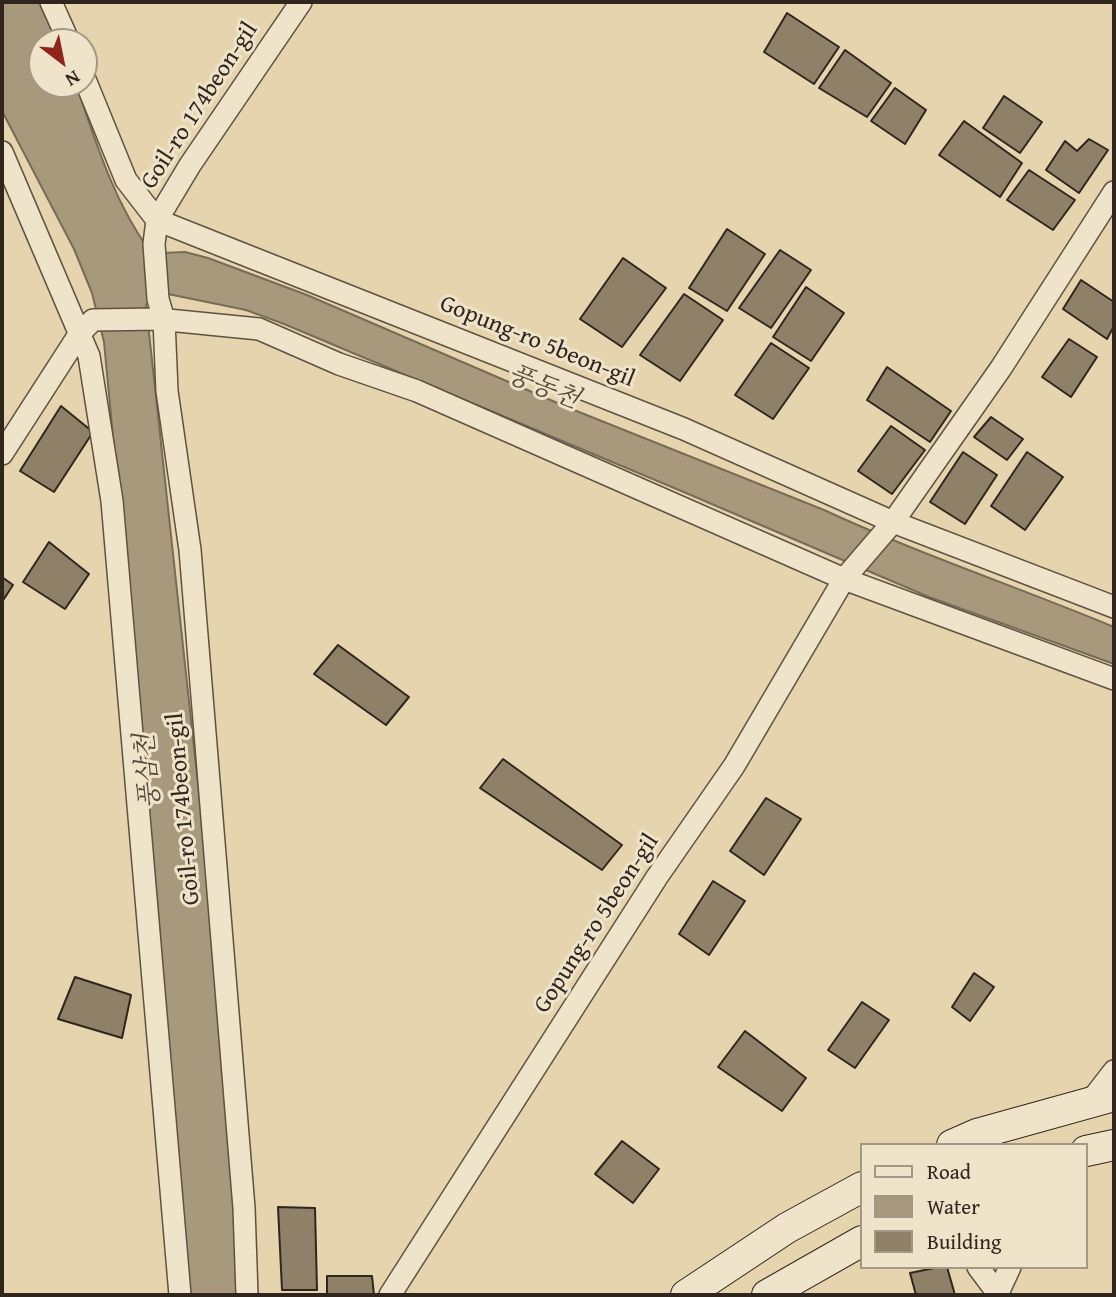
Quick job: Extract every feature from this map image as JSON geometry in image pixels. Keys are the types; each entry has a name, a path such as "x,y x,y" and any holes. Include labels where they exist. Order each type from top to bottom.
{"main road":[{"path":"957,1143 978,1134 1102,1099"},
{"path":"1088,1151 1114,1145"},
{"path":"686,1295 788,1228 860,1188"},
{"path":"767,1295 860,1242"}],"street":[{"path":"51,2 63,28"},
{"name":"Goil-ro 174beon-gil","path":"247,1295 244,1208 190,550 167,391 153,244 157,220 190,165 301,2"},
{"path":"93,98 126,180 157,220"},
{"name":"Goil-ro 174beon-gil","path":"2,152 86,327 112,501 180,1295"},
{"path":"888,527 1001,368 1114,192"},
{"name":"Gopung-ro 5beon-gil","path":"157,220 684,429 888,527 1114,607"},
{"path":"2,454 86,327 160,312 260,329 339,364 417,391 847,575 1114,678"},
{"name":"Gopung-ro 5beon-gil","path":"390,1295 657,877 734,766 847,575 888,527"},
{"path":"1102,1099 1114,1071"},
{"path":"980,1269 999,1294 1009,1269"}],"water":[{"name":"풍삼천","path":"2,2 39,2 52,28 28,28 28,98 81,98 115,191 149,250 162,253 185,252 208,258 307,295 569,408 1114,627 1114,664 929,597 284,324 246,310 163,293 153,296 146,305 202,821 242,1295 192,1295 189,1290 157,900 104,342 92,293 74,249 2,111"}],"building":[{"path":"787,13 839,47 814,84 764,52"},
{"path":"845,50 891,83 867,117 819,88"},
{"path":"895,88 926,110 905,144 871,121"},
{"path":"1004,96 1042,122 1020,153 983,128"},
{"path":"964,121 1022,163 1000,197 939,155"},
{"path":"1089,139 1108,150 1079,193 1046,170 1065,141 1077,151"},
{"path":"1029,170 1075,200 1053,230 1007,200"},
{"path":"727,229 765,254 727,311 689,288"},
{"path":"780,250 811,270 771,328 739,308"},
{"path":"623,258 666,288 622,347 580,319"},
{"path":"1081,280 1114,302 1114,326 1107,339 1063,309"},
{"path":"806,287 844,313 811,361 773,337"},
{"path":"684,294 723,320 680,381 640,355"},
{"path":"1069,339 1097,357 1071,397 1042,377"},
{"path":"771,343 809,368 773,419 735,395"},
{"path":"887,367 951,411 930,442 867,400"},
{"path":"61,406 93,432 54,492 20,471"},
{"path":"991,417 1023,439 1007,460 974,437"},
{"path":"891,426 925,450 892,494 858,471"},
{"path":"963,452 997,475 965,524 930,502"},
{"path":"1027,452 1063,477 1025,530 991,506"},
{"path":"49,542 89,574 65,609 23,582"},
{"path":"2,577 13,585 2,602"},
{"path":"338,645 409,697 386,725 314,674"},
{"path":"503,759 622,845 602,870 480,788"},
{"path":"766,798 801,819 764,875 730,851"},
{"path":"713,881 745,901 709,955 679,934"},
{"path":"974,973 994,987 970,1021 952,1007"},
{"path":"75,977 131,995 122,1038 58,1019"},
{"path":"862,1002 889,1020 855,1068 828,1050"},
{"path":"745,1031 806,1078 782,1111 718,1067"},
{"path":"622,1141 659,1169 633,1203 595,1174"},
{"path":"278,1207 315,1208 317,1290 282,1290"},
{"path":"948,1269 955,1295 916,1295 910,1273"},
{"path":"327,1276 372,1276 374,1295 327,1295"}],"water label":[{"name":"풍동천","path":"543,388"}]}
